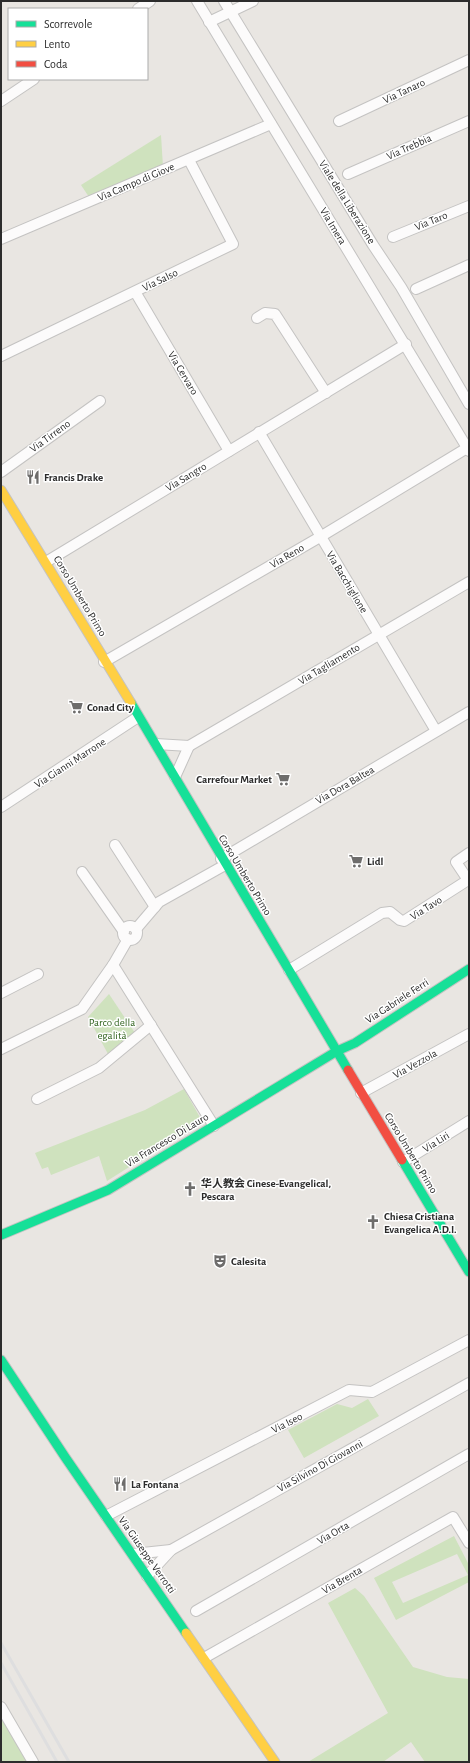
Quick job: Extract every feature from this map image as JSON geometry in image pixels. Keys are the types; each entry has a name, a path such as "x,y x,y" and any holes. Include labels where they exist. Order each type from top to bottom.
{"street":[{"path":"140,8 150,1"},
{"name":"Via Imera","path":"197,1 406,344 468,450"},
{"name":"Viale della Liberazione","path":"224,1 373,245 401,287 469,404"},
{"path":"209,22 253,1"},
{"name":"Via Tanaro","path":"339,121 469,60"},
{"path":"1,101 32,80"},
{"name":"Via Trebbia","path":"348,174 469,121"},
{"name":"Via Campo di Giove","path":"1,239 271,124"},
{"name":"Via Salso","path":"1,356 233,244 189,160"},
{"name":"Via Taro","path":"393,237 469,206"},
{"path":"416,289 469,265"},
{"name":"Via Cervaro","path":"136,295 229,451"},
{"path":"257,318 265,313 275,314 326,393"},
{"name":"Via Sangro","path":"46,562 406,344"},
{"name":"Via Tirreno","path":"1,472 100,401"},
{"name":"Via Bacchiglione","path":"259,432 436,731"},
{"name":"Via Reno","path":"104,662 468,450"},
{"name":"Corso Umberto Primo","path":"1,490 46,562 104,662 156,744 223,862 469,1272"},
{"name":"Via Tagliamento","path":"189,746 469,582"},
{"name":"Via Dora Baltea","path":"126,935 128,926 132,926 136,929 159,902 469,712"},
{"name":"Via Gianni Marrone","path":"1,807 138,717"},
{"path":"156,744 189,746 175,777"},
{"path":"115,845 155,907"},
{"name":"Via Tavo","path":"289,970 382,913 390,912 400,920 404,921 416,914 468,880 456,862 469,853"},
{"path":"1,1048 82,1009 113,965 126,935 82,872"},
{"path":"113,965 214,1126"},
{"name":"Via Gabriele Ferri","path":"337,1051 355,1043 469,968"},
{"path":"1,993 38,974"},
{"path":"37,1099 99,1068 151,1025"},
{"name":"Via Vezzola","path":"362,1093 469,1034"},
{"name":"Via Francesco Di Lauro","path":"1,1235 28,1225 108,1190 337,1051"},
{"name":"Via Liri","path":"403,1162 469,1120"},
{"name":"Via Iseo","path":"106,1516 349,1390 372,1392 469,1340"},
{"name":"Via Giuseppe Verrotti","path":"1,1360 275,1762"},
{"name":"Via Silvino Di Giovanni","path":"147,1576 171,1550 469,1383"},
{"name":"Via Orta","path":"196,1611 469,1454"},
{"name":"Via Brenta","path":"204,1658 453,1517 469,1543"},
{"name":"Via Silvino Di Giovanni","path":"132,1554 171,1550"},
{"path":"1,1707 32,1762"}],"green space":[{"path":"161,135 163,167 89,197 81,185"},
{"name":"Parco della egalità","path":"109,994 135,1033 108,1054 88,1017"},
{"path":"184,1089 202,1121 107,1181 99,1156 51,1175 48,1167 42,1169 35,1153 145,1110"},
{"path":"368,1399 379,1416 304,1458 288,1430 337,1404 352,1408"},
{"path":"454,1536 469,1565 469,1582 396,1620 374,1578","holes":["457,1554 468,1575 403,1603 392,1582"]},
{"path":"355,1588 364,1596 413,1667 447,1677 469,1679 469,1762 425,1762 411,1742 383,1762 308,1762 388,1713 328,1603"},
{"path":"1,1717 27,1762 1,1762"}],"railway":[{"path":"1,1643 69,1762"},
{"path":"1,1663 57,1762"}],"traffic: fast":[{"path":"131,703 348,1070"},
{"path":"1,1235 108,1190 337,1051 355,1043 469,969"},
{"path":"402,1160 469,1272"},
{"path":"1,1360 65,1457 186,1633"}],"traffic: slow":[{"path":"1,490 131,703"},
{"path":"186,1633 275,1762"}],"traffic: jam":[{"path":"348,1070 402,1160"}],"place":[{"name":"Francis Drake","path":"33,477"},
{"name":"Conad City","path":"76,707"},
{"name":"Carrefour Market","path":"283,779"},
{"name":"Lidl","path":"356,861"},
{"name":"华人教会 Cinese-Evangelical, Pescara","path":"190,1189"},
{"name":"Chiesa Cristiana Evangelica A.D.I.","path":"373,1222"},
{"name":"Calesita","path":"220,1261"},
{"name":"La Fontana","path":"120,1484"}]}
